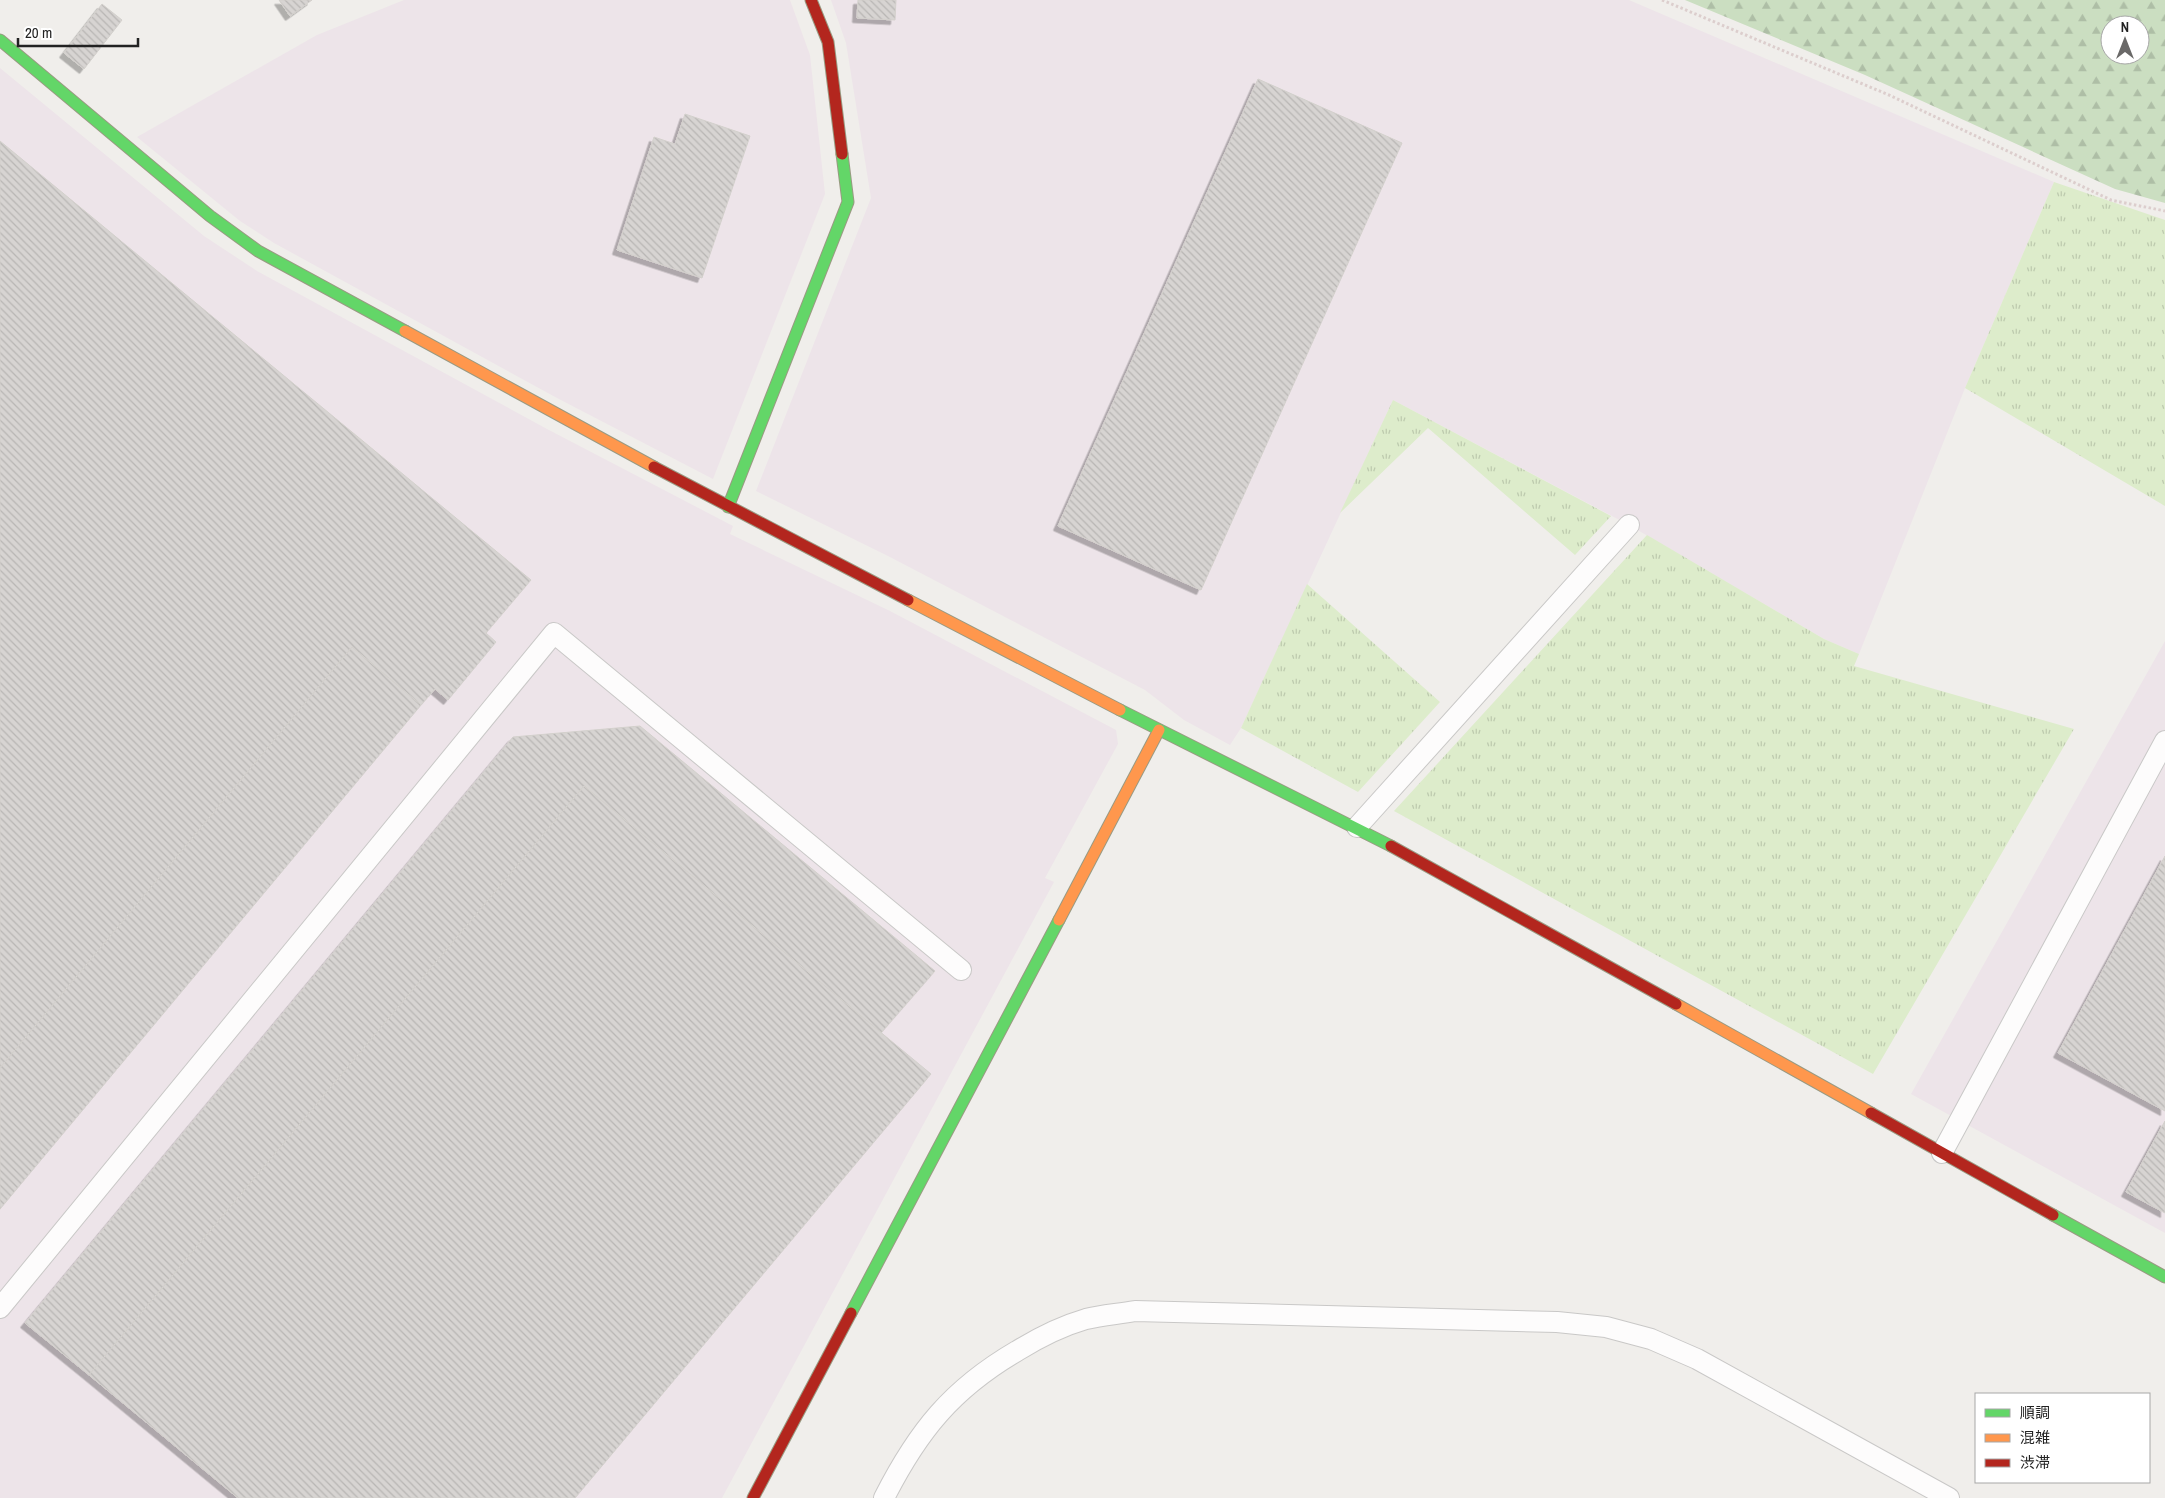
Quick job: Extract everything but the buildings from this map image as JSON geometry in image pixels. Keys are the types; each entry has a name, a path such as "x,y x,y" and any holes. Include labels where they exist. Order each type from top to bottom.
{"street":[{"path":"728,506 848,202 828,42 811,0"},
{"path":"0,40 210,216 258,252 728,506 1159,730 1357,827 2165,1277"},
{"path":"753,1498 1159,730"}],"lane":[{"path":"1357,827 1629,525"},
{"path":"0,1308 554,633 960,970"},
{"path":"1942,1153 2165,741"},
{"path":"884,1498 900,1468 926,1427 953,1396 985,1369 1038,1338 1085,1320 1135,1311 1557,1322 1606,1328 1651,1339 1697,1359 1950,1498"}],"path":[{"path":"1662,0 1889,95 2110,200 2165,210"}],"shaded area":[{"path":"404,0 790,0 810,55 825,194 713,479 557,398 274,243 240,221 137,137 317,35"},
{"path":"831,0 1629,0 2054,182 1965,388 1859,654 1824,639 1629,525 1393,400 1241,728 1230,745 1184,720 1145,690 888,556 756,491 871,198 846,43"},
{"path":"0,68 204,236 257,271 547,429 733,526 730,534 890,611 1116,730 1118,744 1045,878 1054,882 722,1498 0,1498"},
{"path":"2165,641 2165,1233 1911,1094"}],"green space":[{"path":"1685,0 2165,0 2165,203 2115,189 1865,75"},
{"path":"2054,182 2165,220 2165,506 1965,388"},
{"path":"1393,400 1611,516 1575,555 1428,428 1340,513"},
{"path":"1647,535 1824,639 1859,654 1854,666 2074,729 1873,1074 1394,811"},
{"path":"1307,584 1440,702 1358,792 1241,728"}],"traffic: fast":[{"path":"0,40 210,216 258,251 405,331"},
{"path":"728,507 848,202 842,154"},
{"path":"1120,710 1391,846"},
{"path":"851,1313 1059,920"},
{"path":"2053,1215 2165,1277"}],"traffic: slow":[{"path":"405,331 654,467"},
{"path":"908,600 1120,710"},
{"path":"1059,920 1159,730"},
{"path":"1676,1004 1871,1113"}],"traffic: jam":[{"path":"811,0 828,42 842,154"},
{"path":"654,467 908,600"},
{"path":"1391,846 1676,1004"},
{"path":"1871,1113 2053,1215"},
{"path":"753,1498 851,1313"}]}
